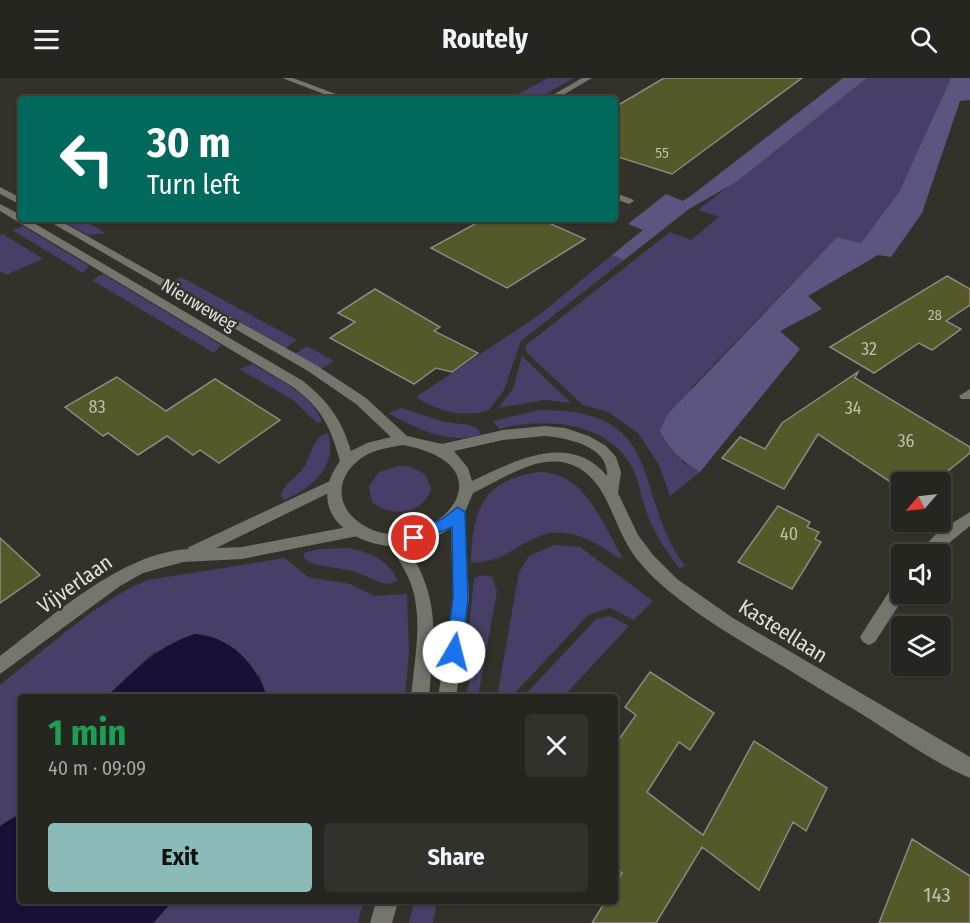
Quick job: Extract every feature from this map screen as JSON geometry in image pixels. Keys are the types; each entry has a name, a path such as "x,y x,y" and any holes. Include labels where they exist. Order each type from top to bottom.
{"street":[{"path":"286,78 337,96"},
{"path":"555,96 588,78"},
{"path":"0,190 18,200"},
{"path":"618,197 629,201"},
{"name":"Nieuweweg","path":"0,207 18,218"},
{"name":"Nieuweweg","path":"25,222 298,384 321,401 331,413 347,462"},
{"name":"Nieuweweg","path":"55,222 312,368 361,401 403,440"},
{"name":"Kasteellaan","path":"443,449 526,432 572,436 596,445 609,456 614,470 611,492"},
{"path":"403,440 431,444 443,449 457,460 465,473 468,489 458,512 447,523 432,532 414,538 381,539 358,531 337,510 333,497 334,484 347,462 373,446 403,440"},
{"name":"Kasteellaan","path":"468,489 528,461 555,457 581,463 611,492 632,538 644,556 678,589 718,617 970,768"},
{"name":"Vijverlaan","path":"0,666 114,581 140,568 183,556 238,532 334,484"},
{"path":"448,694 461,598 458,512"},
{"path":"936,544 970,518"},
{"name":"Vijverlaan","path":"183,556 242,553 358,531"},
{"path":"395,540 416,575 422,594 425,614 420,694"},
{"path":"869,637 891,603"},
{"path":"381,923 386,904"}],"shaded area":[{"path":"548,78 574,78 542,96 515,96"},
{"path":"843,78 867,78 736,182 689,209 624,260 612,255 643,230 628,224 666,194 683,201"},
{"path":"867,78 951,78 899,192 861,243 837,237 691,388 682,462 700,472 670,496 659,465 638,433 608,412 583,405 527,353 525,346 670,232 691,240 719,217 698,210"},
{"path":"951,78 970,78 970,100 960,101 922,213 891,257 878,255 808,296 822,309 780,331 800,349 700,472 693,468 672,449 660,431 667,415 837,237 861,243 899,192"},
{"path":"64,222 86,222 106,233 88,235"},
{"path":"23,226 89,266 83,273 12,230"},
{"path":"3,234 43,259 6,275 0,271 0,235"},
{"path":"612,255 624,260 521,341 504,390 489,410 470,413 451,412 416,397 539,315"},
{"path":"103,274 221,345 214,353 92,280"},
{"path":"181,277 297,340 286,348 170,282"},
{"path":"307,346 334,361 321,369 295,354"},
{"path":"522,356 571,403 545,400 498,408 513,389"},
{"path":"253,364 302,395 311,403 322,422 317,423 293,400 239,369"},
{"path":"402,408 444,422 469,425 477,428 481,434 457,438 433,434 388,413"},
{"path":"539,410 580,413 609,423 628,439 640,460 669,539 685,566 679,568 663,546 647,513 633,469 622,453 608,441 574,426 536,423 499,429 493,421"},
{"path":"328,433 330,445 326,466 313,483 284,500 281,496 282,491 304,467 319,438"},
{"path":"398,466 409,466 425,474 431,489 427,498 414,509 397,512 372,502 369,486 379,472"},
{"path":"539,472 555,474 568,480 580,490 599,514 622,556 620,559 590,540 558,532 535,538 492,560 471,563 474,528 484,501 504,482"},
{"path":"555,545 580,547 653,601 634,620 610,608 588,615 514,694 498,694 519,572 529,556"},
{"path":"348,548 377,558 388,566 398,580 389,584 382,583 353,571 313,564 305,559 303,553 319,549"},
{"path":"285,558 308,577 350,584 374,596 407,594 409,652 405,694 266,694 260,676 154,652 109,694 18,694 18,815 0,826 0,685 111,599 148,580"},
{"path":"482,575 492,577 497,591 479,694 467,694 470,677 464,675 474,578"},
{"path":"610,616 629,626 566,694 526,694 596,619"},
{"path":"195,634 208,636 231,647 249,663 266,694 109,694 157,653"},
{"path":"18,815 18,904 170,904 153,923 0,923 0,826"},
{"path":"170,904 363,904 358,923 153,923"},
{"path":"414,904 437,904 433,923 409,923"}],"building":[{"path":"664,78 802,78 672,174 618,157 618,105"},
{"path":"479,222 547,222 585,239 507,288 431,248"},
{"path":"947,276 970,289 970,305 946,321 961,329 932,350 919,343 874,373 830,347"},
{"path":"375,289 440,327 434,331 478,353 452,372 436,368 414,384 330,338 355,322 338,313"},
{"path":"858,372 855,378 970,447 970,453 947,472 891,472 891,482 818,434 784,489 722,458 740,437 765,449 782,423"},
{"path":"117,377 166,411 215,379 280,420 219,463 200,450 193,455 167,436 138,455 108,433 103,436 65,407"},
{"path":"778,506 810,522 807,527 819,532 815,539 821,542 792,589 738,562"},
{"path":"0,538 40,575 0,603"},
{"path":"650,672 714,713 690,750 679,742 647,792 703,835 754,741 827,788 806,831 793,822 759,890 702,847 656,923 592,923 604,904 618,904 618,880 622,873 618,870 618,741 636,715 625,707"},
{"path":"912,839 970,876 970,923 879,923"}],"route":[{"path":"414,538 432,532 447,523 458,512 461,598 454,652"}]}
